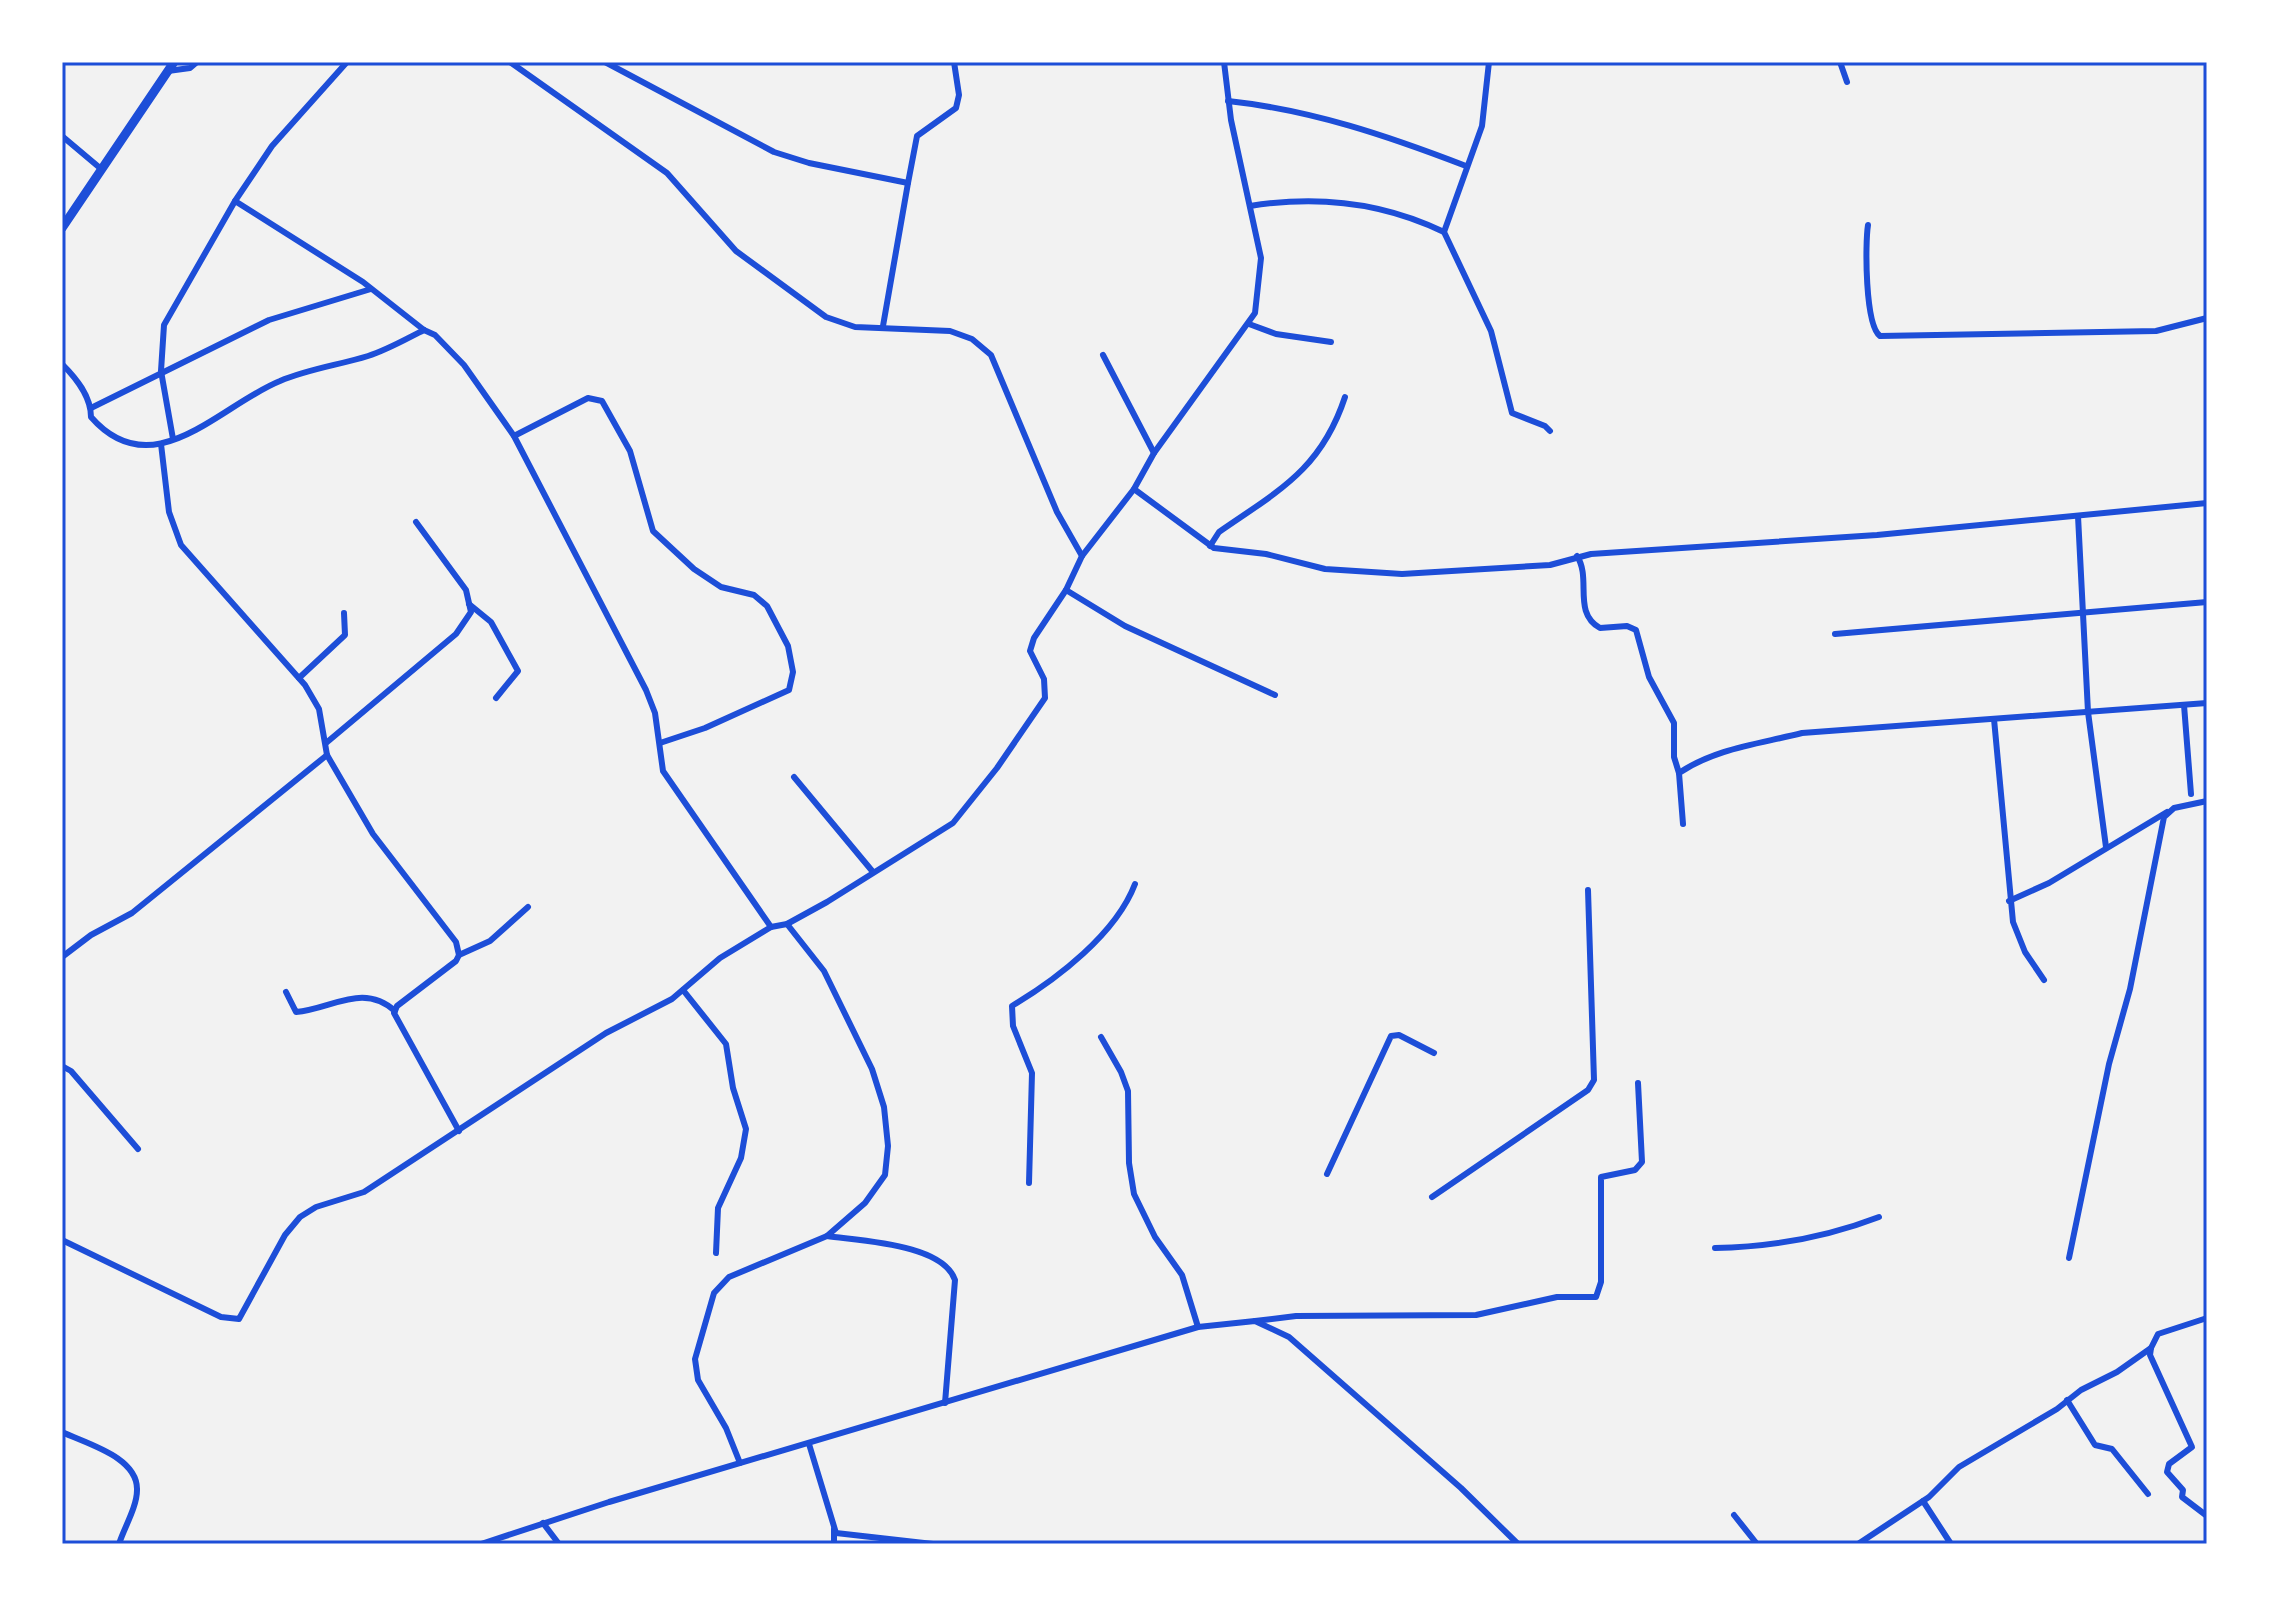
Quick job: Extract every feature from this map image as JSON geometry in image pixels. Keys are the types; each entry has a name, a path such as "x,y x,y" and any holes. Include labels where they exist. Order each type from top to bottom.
{"main road":[{"path":"62,228 171,67"}],"street":[{"path":"171,67 190,68 197,62"},
{"path":"173,439 161,371 164,325 235,201 272,146 347,62"},
{"path":"510,62 667,173 736,251 826,317 855,327 950,331 972,339 991,355 1057,512 1082,556"},
{"path":"522,71 528,62"},
{"path":"605,62 774,152 809,163 908,183"},
{"path":"883,326 917,136 956,108 959,95 954,62"},
{"path":"62,1240 233,1321 246,1312 285,1235 300,1217 316,1207 364,1192 606,1033 672,999 720,958 771,927 787,924 925,844 953,823 972,802 1045,698 1044,679 1030,651 1034,638 1066,590 1082,556 1134,489 1154,453 1255,313 1261,275 1228,101 1224,62"},
{"path":"1444,232 1482,126 1489,62"},
{"path":"1840,62 1847,82"},
{"path":"1228,101 1317,116 1389,136 1466,166"},
{"path":"62,136 100,168"},
{"path":"1250,206 1287,200 1324,200 1387,209 1444,232 1491,331 1512,413 1550,431"},
{"path":"235,201 371,289 435,335 464,365 514,436 646,690 660,743 663,771 771,927"},
{"path":"1868,225 1864,245 1869,258 1870,322 1880,336 2156,331 2207,318"},
{"path":"91,408 269,320 371,289"},
{"path":"1249,324 1276,334 1331,342"},
{"path":"62,364 75,377 91,408 91,417 113,438 151,446 203,428 276,382 371,355 424,330"},
{"path":"1103,355 1154,453"},
{"path":"1210,546 1219,532 1304,472 1325,443 1345,397"},
{"path":"514,436 588,398 602,401 630,451 653,531 666,547 721,587 754,595 767,606 788,646 793,672 789,690 705,728 660,743"},
{"path":"161,444 169,512 181,545 299,678 319,709 327,755 373,834 456,942 459,955"},
{"path":"1134,489 1210,546 1266,554 1347,573 1402,574 1550,565 1577,556 1877,535 2207,503"},
{"path":"2078,516 2088,712 2106,847"},
{"path":"326,743 456,634 471,612 466,590 416,522"},
{"path":"1577,556 1584,569 1583,595 1589,620 1600,628 1627,626 1636,630 1649,677 1674,723 1674,757 1679,773 1683,824"},
{"path":"1066,590 1138,633 1275,695"},
{"path":"1835,634 2207,602"},
{"path":"469,604 491,622 518,671 496,698"},
{"path":"299,678 345,635 344,613"},
{"path":"1679,773 1702,757 1802,733 2207,703"},
{"path":"2184,705 2191,794"},
{"path":"1994,719 2009,901 2025,952 2044,980"},
{"path":"62,957 153,897 327,755"},
{"path":"794,777 873,872"},
{"path":"2009,901 2049,883 2174,808 2207,801"},
{"path":"2069,1258 2109,1064 2130,989 2164,817 2174,808"},
{"path":"1029,1183 1032,1073 1013,1026 1012,1006 1102,936 1123,911 1135,884"},
{"path":"1432,1197 1588,1090 1594,1080 1588,890"},
{"path":"395,1011 459,955 490,941 528,907"},
{"path":"740,1463 726,1428 698,1380 695,1359 714,1293 729,1277 827,1236 865,1203 885,1175 888,1146 884,1107 872,1069 824,971 787,924"},
{"path":"683,990 726,1044 733,1088 746,1129 741,1158 718,1208 716,1253"},
{"path":"286,992 296,1012 350,997 384,1001 395,1011 395,1019 459,1131"},
{"path":"1327,1174 1391,1036 1399,1035 1434,1053"},
{"path":"1101,1037 1128,1091 1129,1163 1134,1194 1155,1237 1171,1255 1182,1275 1198,1327"},
{"path":"62,1066 71,1071 138,1149"},
{"path":"481,1544 740,1463 1198,1327 1309,1315 1476,1315 1557,1297 1596,1297 1601,1282 1601,1177 1635,1170 1644,1153 1638,1083"},
{"path":"1715,1248 1779,1243 1855,1228 1879,1217"},
{"path":"827,1236 934,1255 951,1267 955,1280 945,1403"},
{"path":"2207,1318 2158,1334 2150,1355 2192,1447 2169,1464 2167,1472 2183,1490 2182,1497 2207,1516"},
{"path":"1255,1321 1289,1337 1461,1488 1518,1544"},
{"path":"1858,1544 1923,1501 1959,1467 2151,1348"},
{"path":"2067,1400 2095,1445 2112,1449 2148,1494"},
{"path":"62,1432 121,1461 136,1477 137,1493 119,1544"},
{"path":"809,1444 834,1529 834,1544"},
{"path":"1923,1501 1951,1544"},
{"path":"1734,1515 1757,1544"},
{"path":"543,1523 559,1544"},
{"path":"834,1529 851,1535 933,1544"}]}
